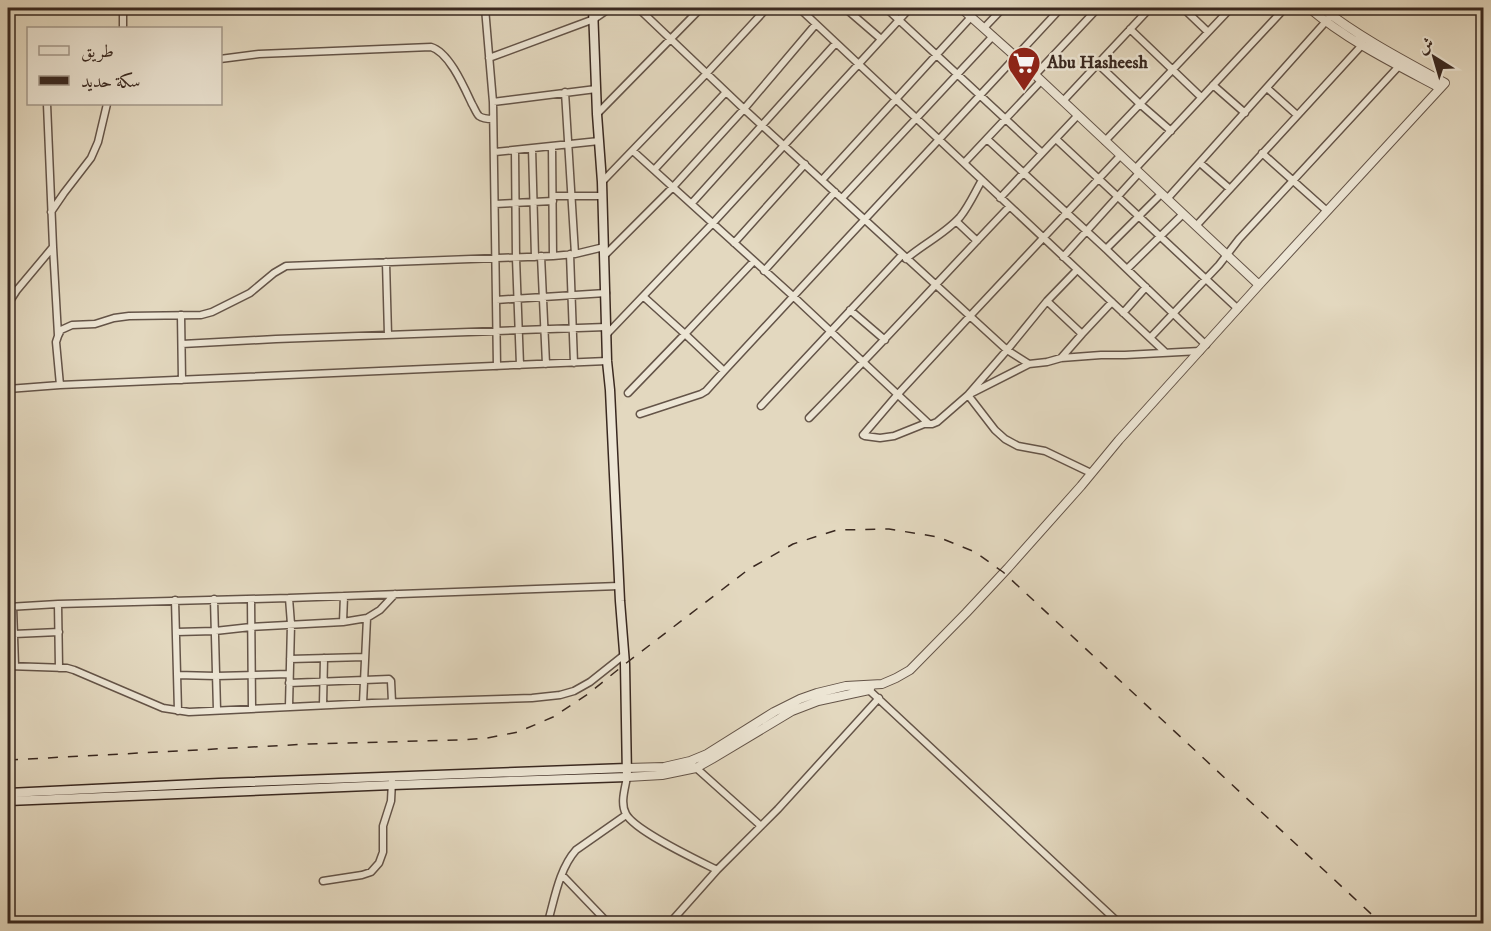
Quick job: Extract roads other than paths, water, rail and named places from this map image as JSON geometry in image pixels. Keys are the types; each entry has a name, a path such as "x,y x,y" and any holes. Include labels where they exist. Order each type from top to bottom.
{"main road":[{"path":"8,793 627,773 624,656 607,361 603,196 593,8"},
{"path":"8,801 392,781"}],"street":[{"path":"123,8 123,27"},
{"path":"485,8 495,152 497,366"},
{"path":"489,58 594,19 610,8"},
{"path":"638,8 904,257 1007,350 1029,364"},
{"path":"597,114 701,8"},
{"path":"602,182 707,74 767,8"},
{"path":"799,8 1165,352"},
{"path":"845,8 881,39"},
{"path":"886,8 1042,153"},
{"path":"182,344 496,330 573,328 606,331 644,297 910,8"},
{"path":"961,8 1259,285"},
{"path":"984,28 1003,8"},
{"path":"640,414 706,391 1061,8"},
{"path":"964,163 1005,119 1098,8"},
{"path":"1063,101 1150,8"},
{"path":"1183,8 1208,32"},
{"path":"1105,141 1231,8"},
{"path":"1063,257 1118,198 1137,171 1171,131 1285,8"},
{"path":"1309,8 1443,85"},
{"path":"1322,8 1329,19 1362,45 1399,66 1443,85"},
{"path":"822,180 971,17"},
{"path":"1106,249 1138,217 1164,197 1200,163 1329,19"},
{"path":"58,336 66,327 95,324 121,316 201,315 217,310 250,293 273,273 286,266 516,258 604,252 673,187 744,109 816,24"},
{"path":"1130,29 1202,97"},
{"path":"842,198 993,36"},
{"path":"692,203 836,43"},
{"path":"1196,226 1362,45"},
{"path":"222,59 252,54 431,46 443,54 459,78 477,114 483,118 493,119"},
{"path":"1098,64 1171,131"},
{"path":"1150,338 1399,66"},
{"path":"1213,85 1245,113"},
{"path":"627,773 662,775 696,768 792,711 818,701 871,688 909,670 966,613 1259,285 1443,85"},
{"path":"1267,88 1297,115"},
{"path":"493,102 596,89"},
{"path":"564,92 572,197 574,363"},
{"path":"654,170 726,92"},
{"path":"47,105 58,336 56,350 60,385"},
{"path":"51,212 94,153 107,105"},
{"path":"1000,198 1078,115"},
{"path":"987,139 1174,313 1203,348"},
{"path":"1056,139 1238,309"},
{"path":"495,152 599,141"},
{"path":"552,146 553,256"},
{"path":"532,148 546,364"},
{"path":"515,150 520,365"},
{"path":"633,151 928,423"},
{"path":"1262,153 1327,211"},
{"path":"1077,270 1047,301 968,395 937,422 928,423 894,436 880,438 864,436 864,432 898,394 1120,156"},
{"path":"1200,163 1230,189"},
{"path":"734,243 805,164"},
{"path":"761,406 850,310 904,257 956,221 982,180"},
{"path":"764,271 835,192"},
{"path":"495,204 603,196"},
{"path":"809,418 1010,207"},
{"path":"1127,269 1183,214"},
{"path":"956,221 976,241"},
{"path":"8,304 53,247"},
{"path":"628,393 754,261"},
{"path":"386,262 388,335"},
{"path":"1123,313 1146,287"},
{"path":"496,300 606,294"},
{"path":"644,297 724,371"},
{"path":"1047,301 1082,334"},
{"path":"1061,358 1112,302"},
{"path":"850,310 885,340"},
{"path":"181,315 183,380"},
{"path":"968,395 1029,364 1061,358 1203,348"},
{"path":"8,389 607,361"},
{"path":"968,395 995,430 1005,439 1018,446 1045,451 1090,473"},
{"path":"619,586 10,607 14,634 11,666 74,670 163,708 189,712 560,695 574,691 590,682 624,656"},
{"path":"176,632 343,622 367,618 380,610 395,594"},
{"path":"343,622 344,596"},
{"path":"251,598 252,708"},
{"path":"288,598 291,624 289,706"},
{"path":"214,599 217,710"},
{"path":"176,600 178,711"},
{"path":"58,604 59,668"},
{"path":"363,703 367,618"},
{"path":"14,634 59,632"},
{"path":"290,659 365,657"},
{"path":"323,705 324,658"},
{"path":"177,675 289,674"},
{"path":"289,682 389,679 392,702"},
{"path":"627,773 690,761 774,712 817,693 846,686 871,688 1120,924"},
{"path":"669,924 879,698"},
{"path":"690,761 761,826"},
{"path":"627,773 623,804 626,815 664,843 717,870"},
{"path":"322,881 362,875 371,872 379,863 383,852 383,826 390,806 392,781"},
{"path":"549,918 570,857 576,850 626,815"},
{"path":"562,875 609,924"}],"railway":[{"path":"8,760 309,744 459,740 518,732 553,717 588,694 749,569 793,544 837,530 889,529 938,537 975,552 1003,572 1382,924"}],"place":[{"name":"Abu Hasheesh","path":"1024,92"}]}
